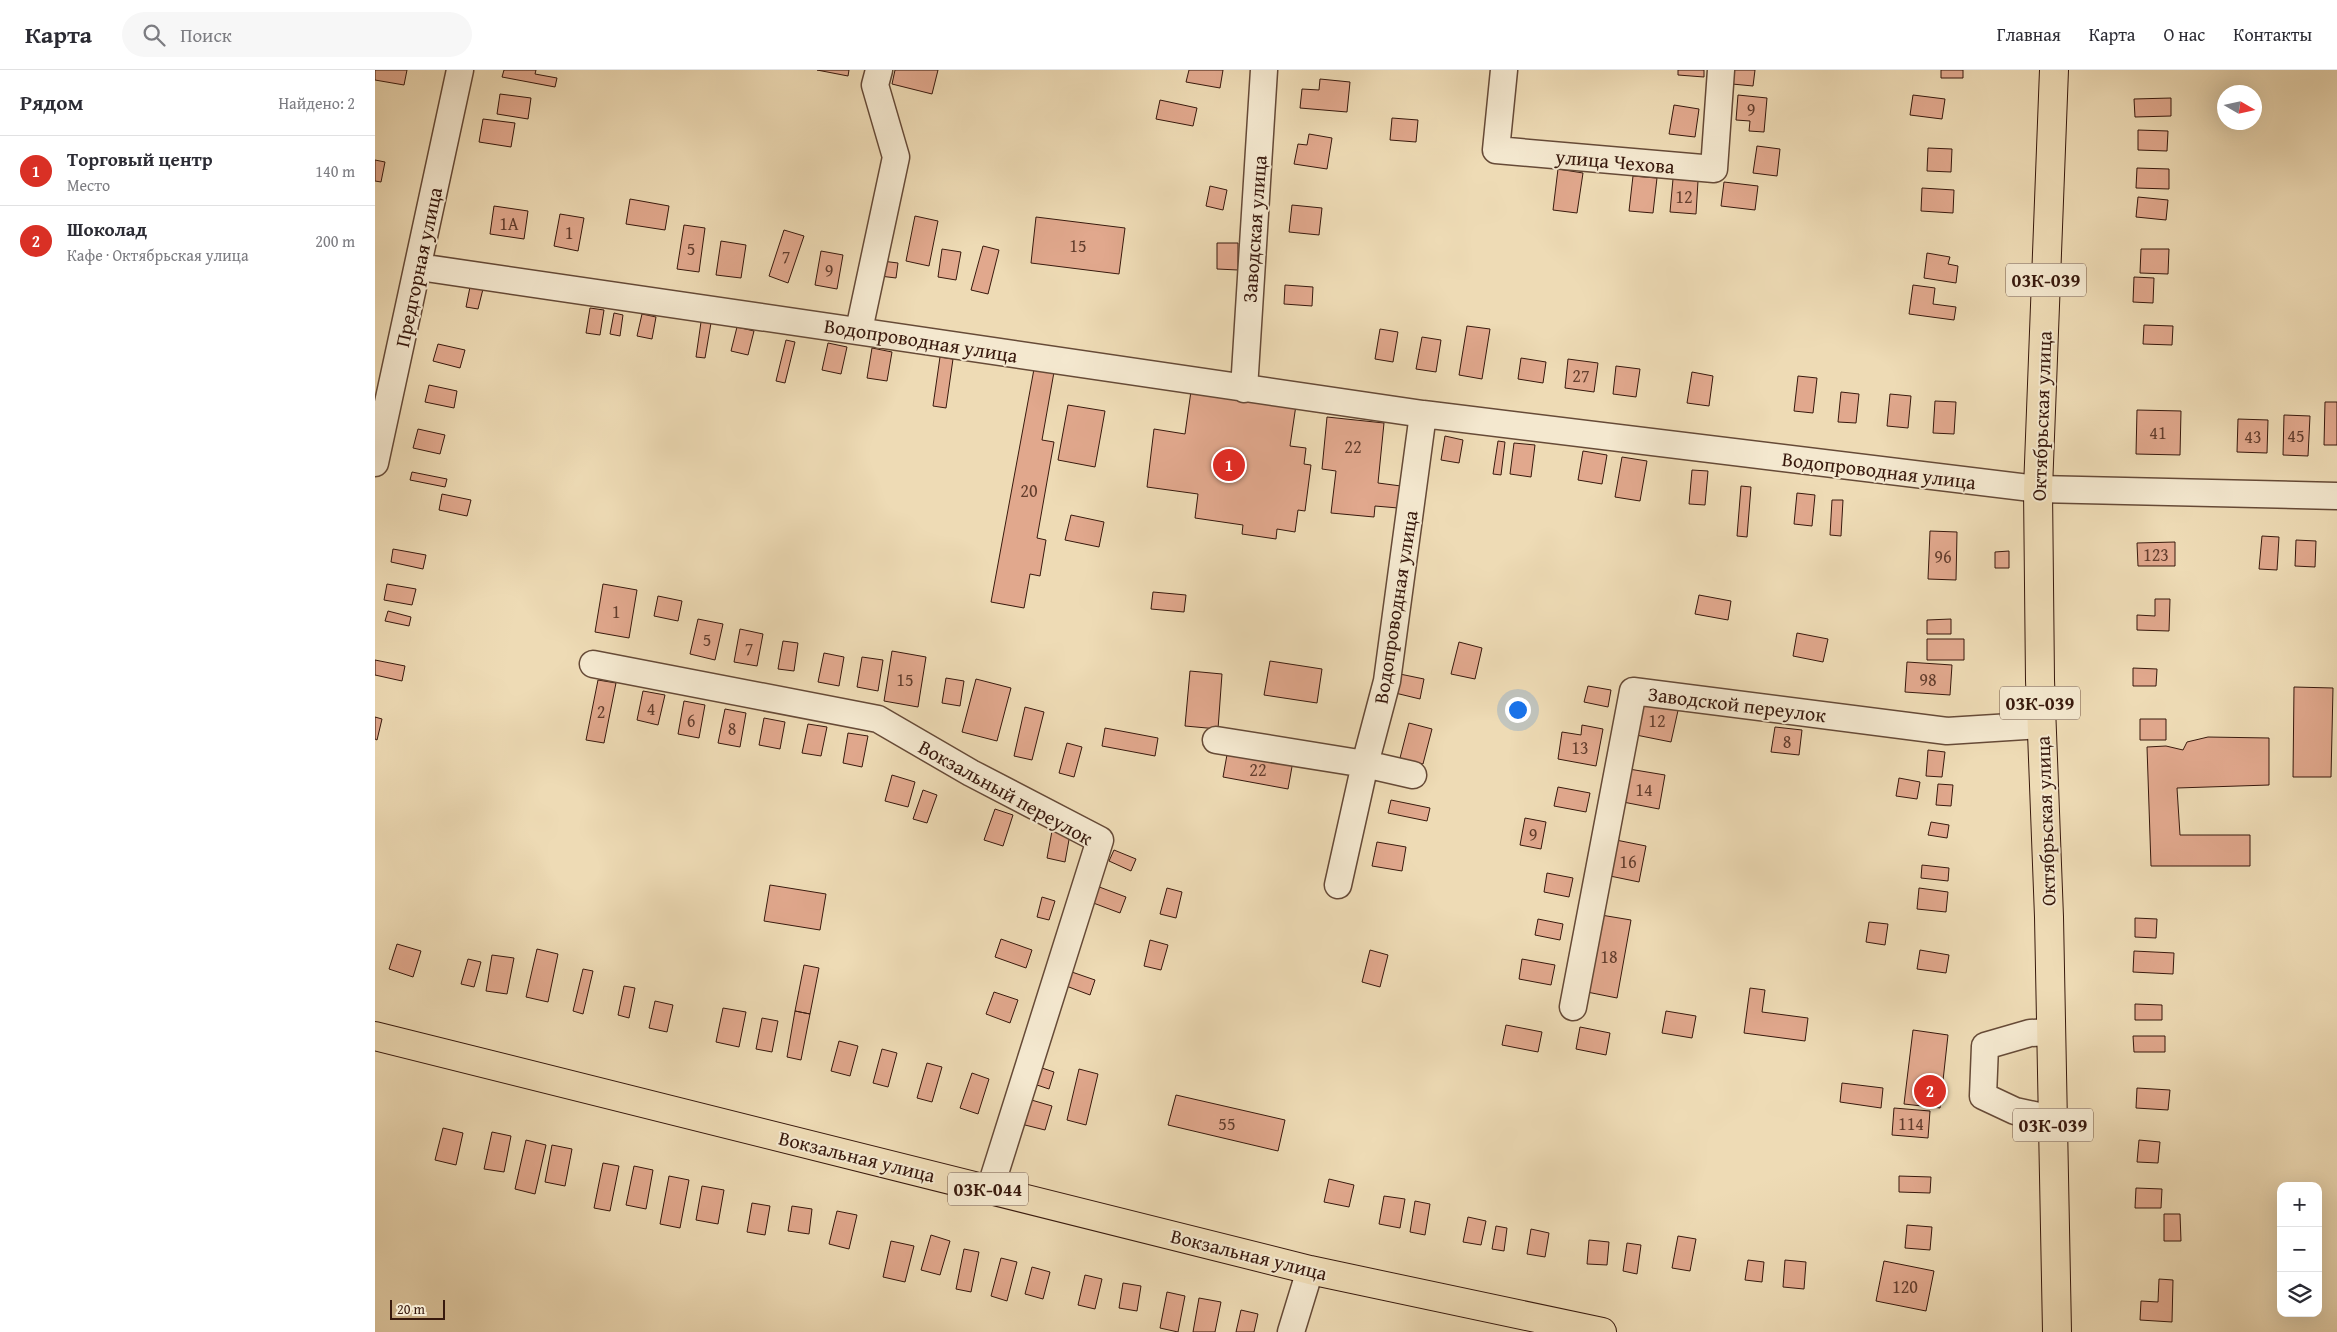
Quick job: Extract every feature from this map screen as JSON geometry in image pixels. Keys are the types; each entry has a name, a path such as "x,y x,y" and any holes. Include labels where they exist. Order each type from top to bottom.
{"main road":[{"name":"Октябрьская улица","path":"2054,70 2038,489 2041,725 2049,917 2057,1332"},
{"name":"Вокзальная улица","path":"375,1036 1310,1270 1602,1332"}],"street":[{"name":"Предгорная улица","path":"375,463 460,70"},
{"path":"859,330 897,157 875,86 879,70"},
{"name":"Заводская улица","path":"1244,389 1264,70"},
{"name":"улица Чехова","path":"1504,70 1496,150 1714,169 1721,70"},
{"name":"Водопроводная улица","path":"419,266 1423,414 2038,489 2337,496"},
{"name":"Водопроводная улица","path":"1339,885 1365,764 1387,680 1423,414"},
{"name":"Вокзальный переулок","path":"593,664 877,719 971,773 1100,840 990,1189"},
{"name":"Заводской переулок","path":"1573,1007 1633,690 1947,731 2041,725"},
{"path":"1216,740 1365,764 1413,775"},
{"path":"2051,1032 2030,1033 1985,1046 1983,1096 2015,1111 2053,1119"},
{"path":"1291,1332 1310,1270"}],"building":[{"path":"375,70 407,70 404,85 375,80"},
{"path":"504,70 536,70 535,74 557,78 555,87 502,77"},
{"path":"817,70 849,70 848,76"},
{"path":"895,70 938,70 932,94 892,84"},
{"path":"1189,70 1223,70 1220,88 1186,82"},
{"path":"1678,70 1704,70 1704,77 1678,75"},
{"path":"1734,70 1755,70 1753,86 1732,84"},
{"path":"1941,70 1963,70 1963,78 1941,78"},
{"path":"1320,79 1350,82 1347,112 1300,108 1302,89 1319,90"},
{"path":"500,94 531,98 528,119 497,114"},
{"path":"1738,95 1767,98 1764,132 1749,131 1750,121 1736,120"},
{"path":"1913,95 1945,99 1942,119 1910,115"},
{"path":"2171,98 2171,116 2135,117 2134,99"},
{"path":"1160,100 1197,108 1193,126 1156,119"},
{"path":"1674,105 1699,109 1695,137 1669,134"},
{"path":"1392,118 1418,120 1416,142 1390,140"},
{"path":"483,119 515,123 511,147 479,142"},
{"path":"2138,130 2168,131 2167,151 2138,150"},
{"path":"1309,134 1332,138 1327,169 1294,164 1298,144 1307,145"},
{"path":"1757,146 1780,149 1777,176 1753,173"},
{"path":"1928,148 1952,149 1951,172 1927,171"},
{"path":"375,160 385,162 381,182 375,181"},
{"path":"2137,168 2169,169 2169,189 2136,188"},
{"path":"1558,169 1583,173 1577,213 1553,210"},
{"path":"1633,176 1657,178 1653,213 1629,211"},
{"path":"1673,179 1698,181 1696,214 1670,212"},
{"path":"1724,182 1758,186 1755,210 1721,206"},
{"path":"1210,186 1227,190 1223,210 1206,206"},
{"path":"1922,188 1954,190 1953,213 1921,211"},
{"path":"2138,197 2168,200 2166,220 2136,217"},
{"path":"630,199 669,206 665,230 626,224"},
{"path":"1292,205 1322,208 1319,235 1289,232"},
{"path":"494,206 528,211 524,239 490,234"},
{"path":"560,214 584,218 578,251 554,246"},
{"path":"915,216 938,221 929,266 906,261"},
{"path":"1036,217 1125,228 1119,274 1031,263"},
{"path":"684,225 705,228 699,272 677,269"},
{"path":"784,230 804,236 788,283 769,276"},
{"path":"721,241 746,245 741,278 716,275"},
{"path":"1217,243 1238,243 1238,270 1217,269"},
{"path":"983,246 999,250 988,294 971,290"},
{"path":"942,249 961,252 956,280 938,277"},
{"path":"2141,249 2169,249 2168,274 2140,273"},
{"path":"821,251 843,255 837,289 815,285"},
{"path":"1927,253 1950,257 1948,264 1958,266 1956,283 1924,278"},
{"path":"882,261 898,263 896,278 880,276"},
{"path":"2134,277 2154,278 2153,303 2133,302"},
{"path":"1285,285 1313,287 1312,306 1284,304"},
{"path":"1913,285 1935,288 1933,304 1956,307 1954,320 1909,314"},
{"path":"470,287 483,289 478,309 466,307"},
{"path":"590,308 604,310 600,335 586,333"},
{"path":"614,313 623,315 620,336 610,334"},
{"path":"642,314 656,317 652,339 637,336"},
{"path":"701,322 711,323 705,358 696,357"},
{"path":"2144,325 2173,326 2172,345 2143,344"},
{"path":"1467,326 1490,329 1482,379 1459,375"},
{"path":"737,327 754,331 748,355 731,351"},
{"path":"1380,329 1398,332 1393,362 1375,359"},
{"path":"1422,337 1441,340 1436,372 1416,369"},
{"path":"786,340 795,342 785,383 776,381"},
{"path":"828,343 847,347 841,374 822,370"},
{"path":"438,344 465,350 460,368 433,361"},
{"path":"872,348 892,352 887,381 867,378"},
{"path":"940,357 953,359 946,408 933,406"},
{"path":"1521,358 1546,362 1543,383 1518,379"},
{"path":"1568,359 1598,363 1594,392 1565,388"},
{"path":"1616,366 1640,369 1636,397 1613,394"},
{"path":"1034,369 1054,372 1042,440 1054,442 1037,538 1046,540 1040,576 1030,574 1024,608 991,602"},
{"path":"1692,372 1713,376 1709,406 1687,403"},
{"path":"1798,376 1817,378 1813,413 1794,411"},
{"path":"429,385 457,391 454,408 425,402"},
{"path":"1191,391 1296,405 1290,446 1306,448 1304,464 1311,465 1305,511 1298,510 1295,532 1277,529 1276,539 1242,534 1243,525 1195,518 1198,494 1147,487 1154,429 1185,434"},
{"path":"1841,392 1859,394 1856,423 1838,422"},
{"path":"1890,394 1911,396 1908,428 1887,426"},
{"path":"1935,401 1956,402 1954,434 1933,433"},
{"path":"2325,402 2337,402 2337,445 2324,445"},
{"path":"1068,405 1105,411 1095,467 1058,460"},
{"path":"2137,410 2181,411 2180,455 2136,454"},
{"path":"2284,415 2310,416 2308,456 2283,455"},
{"path":"1327,417 1384,423 1378,483 1401,486 1398,508 1375,506 1374,517 1331,513 1336,471 1322,469"},
{"path":"2238,419 2268,420 2267,453 2237,452"},
{"path":"418,429 445,435 440,454 413,448"},
{"path":"1445,436 1463,440 1459,463 1441,460"},
{"path":"1498,441 1505,442 1501,475 1493,474"},
{"path":"1514,443 1535,445 1531,477 1510,474"},
{"path":"1583,451 1607,455 1602,484 1578,480"},
{"path":"1622,457 1647,461 1640,501 1615,497"},
{"path":"1692,470 1708,471 1705,505 1689,504"},
{"path":"412,472 447,479 445,487 410,480"},
{"path":"1741,486 1751,487 1747,537 1737,536"},
{"path":"1797,493 1815,495 1812,526 1794,524"},
{"path":"442,494 471,500 467,516 439,510"},
{"path":"1832,500 1843,500 1841,536 1830,535"},
{"path":"1071,515 1104,522 1099,547 1065,540"},
{"path":"1930,531 1957,532 1956,580 1928,579"},
{"path":"2262,536 2279,537 2277,570 2259,569"},
{"path":"2296,540 2316,541 2315,567 2295,566"},
{"path":"2175,542 2175,566 2138,566 2137,543"},
{"path":"393,549 426,555 423,569 391,562"},
{"path":"2009,551 2009,568 1995,568 1995,552"},
{"path":"387,584 416,589 412,605 384,600"},
{"path":"603,584 637,590 629,638 595,632"},
{"path":"1153,592 1186,595 1184,612 1151,609"},
{"path":"1699,595 1731,601 1728,620 1695,614"},
{"path":"658,596 682,601 678,621 654,616"},
{"path":"2155,599 2170,599 2169,631 2137,630 2137,615 2155,616"},
{"path":"388,611 411,617 409,626 385,621"},
{"path":"698,619 723,624 715,660 690,654"},
{"path":"1951,619 1951,634 1927,634 1927,620"},
{"path":"740,629 763,634 757,666 734,662"},
{"path":"1797,633 1828,639 1823,662 1793,656"},
{"path":"1927,639 1964,639 1964,660 1927,660"},
{"path":"783,641 798,643 794,671 778,669"},
{"path":"1459,642 1482,648 1475,679 1451,674"},
{"path":"892,651 926,657 918,707 884,701"},
{"path":"824,653 844,657 839,686 818,682"},
{"path":"862,657 883,660 878,691 857,687"},
{"path":"375,660 405,666 402,681 375,675"},
{"path":"1270,661 1322,669 1317,703 1264,695"},
{"path":"1907,662 1952,665 1950,695 1905,692"},
{"path":"2133,668 2157,669 2156,686 2133,686"},
{"path":"1190,671 1222,674 1218,729 1185,726"},
{"path":"1395,673 1424,679 1420,699 1391,692"},
{"path":"946,678 964,681 960,706 942,703"},
{"path":"976,679 1011,688 997,741 962,732"},
{"path":"598,680 616,683 604,743 586,740"},
{"path":"1588,686 1611,690 1608,707 1584,702"},
{"path":"2294,687 2333,688 2331,777 2293,777"},
{"path":"643,691 665,695 658,725 637,720"},
{"path":"1644,699 1679,706 1671,742 1636,735"},
{"path":"684,701 705,705 699,738 678,734"},
{"path":"1025,707 1044,712 1032,760 1014,756"},
{"path":"725,709 746,713 740,747 718,743"},
{"path":"375,717 382,719 377,740 375,739"},
{"path":"764,718 785,722 780,749 759,745"},
{"path":"2140,719 2166,719 2166,740 2140,740"},
{"path":"1409,723 1432,729 1423,764 1400,758"},
{"path":"808,724 827,727 821,756 802,753"},
{"path":"1582,725 1603,729 1596,766 1558,759 1562,732 1581,735"},
{"path":"1775,727 1802,730 1799,755 1771,752"},
{"path":"1105,728 1158,738 1155,756 1102,746"},
{"path":"848,733 868,736 862,767 843,763"},
{"path":"2208,737 2269,738 2269,785 2177,788 2180,835 2250,835 2250,866 2151,866 2147,747 2166,746 2183,750 2187,742"},
{"path":"1067,743 1082,747 1074,777 1059,773"},
{"path":"1228,749 1293,761 1288,789 1223,777"},
{"path":"1928,750 1945,752 1942,777 1926,776"},
{"path":"1629,769 1665,775 1659,809 1623,802"},
{"path":"892,775 915,782 908,807 885,801"},
{"path":"1899,778 1920,782 1917,799 1896,796"},
{"path":"1938,784 1953,785 1951,806 1936,805"},
{"path":"1558,787 1590,793 1586,812 1554,806"},
{"path":"923,790 937,795 927,823 913,819"},
{"path":"1391,800 1430,808 1427,821 1388,813"},
{"path":"995,809 1013,815 1003,846 984,840"},
{"path":"1525,818 1546,822 1541,849 1520,845"},
{"path":"1931,822 1949,825 1947,838 1928,835"},
{"path":"1052,831 1070,834 1065,862 1047,858"},
{"path":"1616,840 1646,846 1639,882 1610,876"},
{"path":"1377,842 1406,847 1402,871 1372,866"},
{"path":"1114,850 1136,859 1131,871 1109,861"},
{"path":"1922,865 1949,868 1948,881 1921,878"},
{"path":"1547,873 1573,878 1569,897 1544,892"},
{"path":"770,885 826,894 820,930 764,921"},
{"path":"1094,885 1126,897 1120,913 1088,901"},
{"path":"1167,888 1182,892 1176,918 1160,914"},
{"path":"1919,888 1948,892 1946,912 1917,909"},
{"path":"1042,897 1055,901 1049,920 1037,917"},
{"path":"1601,915 1631,920 1617,998 1587,992"},
{"path":"2135,918 2157,919 2156,938 2135,937"},
{"path":"1538,919 1563,924 1560,940 1535,935"},
{"path":"1869,922 1888,924 1885,945 1866,942"},
{"path":"1001,939 1032,950 1026,968 995,957"},
{"path":"1150,940 1168,945 1161,970 1144,966"},
{"path":"397,944 421,951 413,977 389,969"},
{"path":"537,949 558,954 548,1002 526,997"},
{"path":"1370,950 1388,955 1380,987 1362,982"},
{"path":"1920,950 1949,955 1946,973 1917,969"},
{"path":"2134,951 2174,953 2173,974 2133,972"},
{"path":"492,955 514,958 507,994 486,991"},
{"path":"468,959 481,962 474,987 461,984"},
{"path":"1522,959 1555,965 1551,985 1519,979"},
{"path":"804,965 819,968 810,1014 795,1011"},
{"path":"583,969 593,971 583,1014 573,1011"},
{"path":"1066,970 1095,980 1090,995 1061,984"},
{"path":"624,986 635,988 629,1018 618,1015"},
{"path":"1750,988 1765,990 1762,1012 1808,1018 1805,1041 1744,1033"},
{"path":"994,992 1018,1000 1010,1023 986,1014"},
{"path":"655,1001 673,1005 667,1032 649,1028"},
{"path":"2135,1004 2162,1005 2162,1020 2135,1020"},
{"path":"723,1008 746,1012 739,1047 716,1042"},
{"path":"795,1011 810,1014 801,1060 787,1057"},
{"path":"1666,1011 1696,1016 1692,1038 1662,1033"},
{"path":"762,1018 778,1021 772,1052 756,1049"},
{"path":"1506,1025 1542,1032 1538,1052 1502,1045"},
{"path":"1580,1027 1610,1033 1606,1055 1576,1049"},
{"path":"1913,1030 1948,1035 1940,1108 1904,1104"},
{"path":"2133,1036 2165,1036 2165,1052 2134,1052"},
{"path":"839,1041 858,1046 850,1076 831,1071"},
{"path":"882,1049 897,1053 888,1087 873,1083"},
{"path":"927,1063 942,1067 932,1102 917,1098"},
{"path":"1033,1065 1054,1072 1049,1089 1028,1082"},
{"path":"1079,1069 1098,1074 1086,1125 1067,1120"},
{"path":"972,1073 989,1079 978,1114 960,1108"},
{"path":"1842,1083 1883,1088 1881,1108 1840,1102"},
{"path":"2137,1088 2170,1090 2168,1110 2136,1108"},
{"path":"1176,1095 1285,1120 1278,1151 1168,1125"},
{"path":"1028,1099 1052,1106 1045,1130 1021,1124"},
{"path":"1894,1108 1930,1111 1928,1138 1892,1135"},
{"path":"443,1128 463,1133 456,1165 435,1160"},
{"path":"492,1132 511,1136 504,1172 484,1169"},
{"path":"526,1140 546,1145 535,1194 515,1189"},
{"path":"2139,1140 2160,1142 2158,1163 2137,1162"},
{"path":"552,1145 572,1149 565,1186 545,1182"},
{"path":"603,1163 619,1166 610,1211 594,1208"},
{"path":"634,1166 653,1170 646,1209 626,1205"},
{"path":"669,1176 689,1180 680,1228 660,1224"},
{"path":"1899,1176 1931,1177 1930,1193 1899,1192"},
{"path":"1329,1179 1354,1185 1349,1207 1324,1202"},
{"path":"702,1186 724,1190 718,1224 696,1220"},
{"path":"2136,1188 2162,1189 2161,1208 2135,1208"},
{"path":"1384,1196 1405,1199 1400,1228 1379,1224"},
{"path":"1415,1201 1430,1204 1425,1235 1410,1232"},
{"path":"752,1203 770,1206 765,1235 747,1232"},
{"path":"792,1206 812,1209 809,1234 788,1231"},
{"path":"837,1211 857,1215 849,1249 829,1244"},
{"path":"2164,1214 2180,1214 2181,1241 2164,1241"},
{"path":"1468,1217 1486,1221 1481,1245 1463,1242"},
{"path":"1907,1225 1932,1227 1930,1250 1905,1248"},
{"path":"1496,1226 1507,1228 1504,1251 1492,1249"},
{"path":"1531,1229 1549,1233 1545,1257 1527,1254"},
{"path":"931,1235 950,1241 940,1275 921,1270"},
{"path":"1678,1236 1696,1239 1690,1271 1672,1268"},
{"path":"1589,1240 1609,1242 1607,1265 1587,1264"},
{"path":"891,1241 914,1246 905,1282 883,1277"},
{"path":"1627,1243 1641,1245 1637,1274 1623,1271"},
{"path":"964,1249 979,1252 971,1292 956,1289"},
{"path":"1001,1258 1017,1262 1007,1301 991,1296"},
{"path":"1748,1260 1764,1262 1762,1282 1745,1280"},
{"path":"1785,1260 1806,1262 1804,1289 1783,1287"},
{"path":"1884,1261 1934,1271 1926,1311 1876,1301"},
{"path":"1032,1267 1050,1272 1043,1299 1025,1294"},
{"path":"1085,1275 1102,1279 1095,1309 1078,1305"},
{"path":"2159,1279 2173,1280 2172,1322 2140,1320 2141,1301 2158,1302"},
{"path":"1123,1283 1141,1286 1137,1311 1119,1308"},
{"path":"1167,1292 1185,1296 1178,1332 1160,1328"},
{"path":"1199,1298 1221,1302 1215,1332 1193,1332"},
{"path":"1241,1310 1258,1314 1254,1332 1236,1332"}],"place":[{"name":"Торговый центр","path":"1229,465"},
{"name":"Шоколад","path":"1930,1091"}]}
